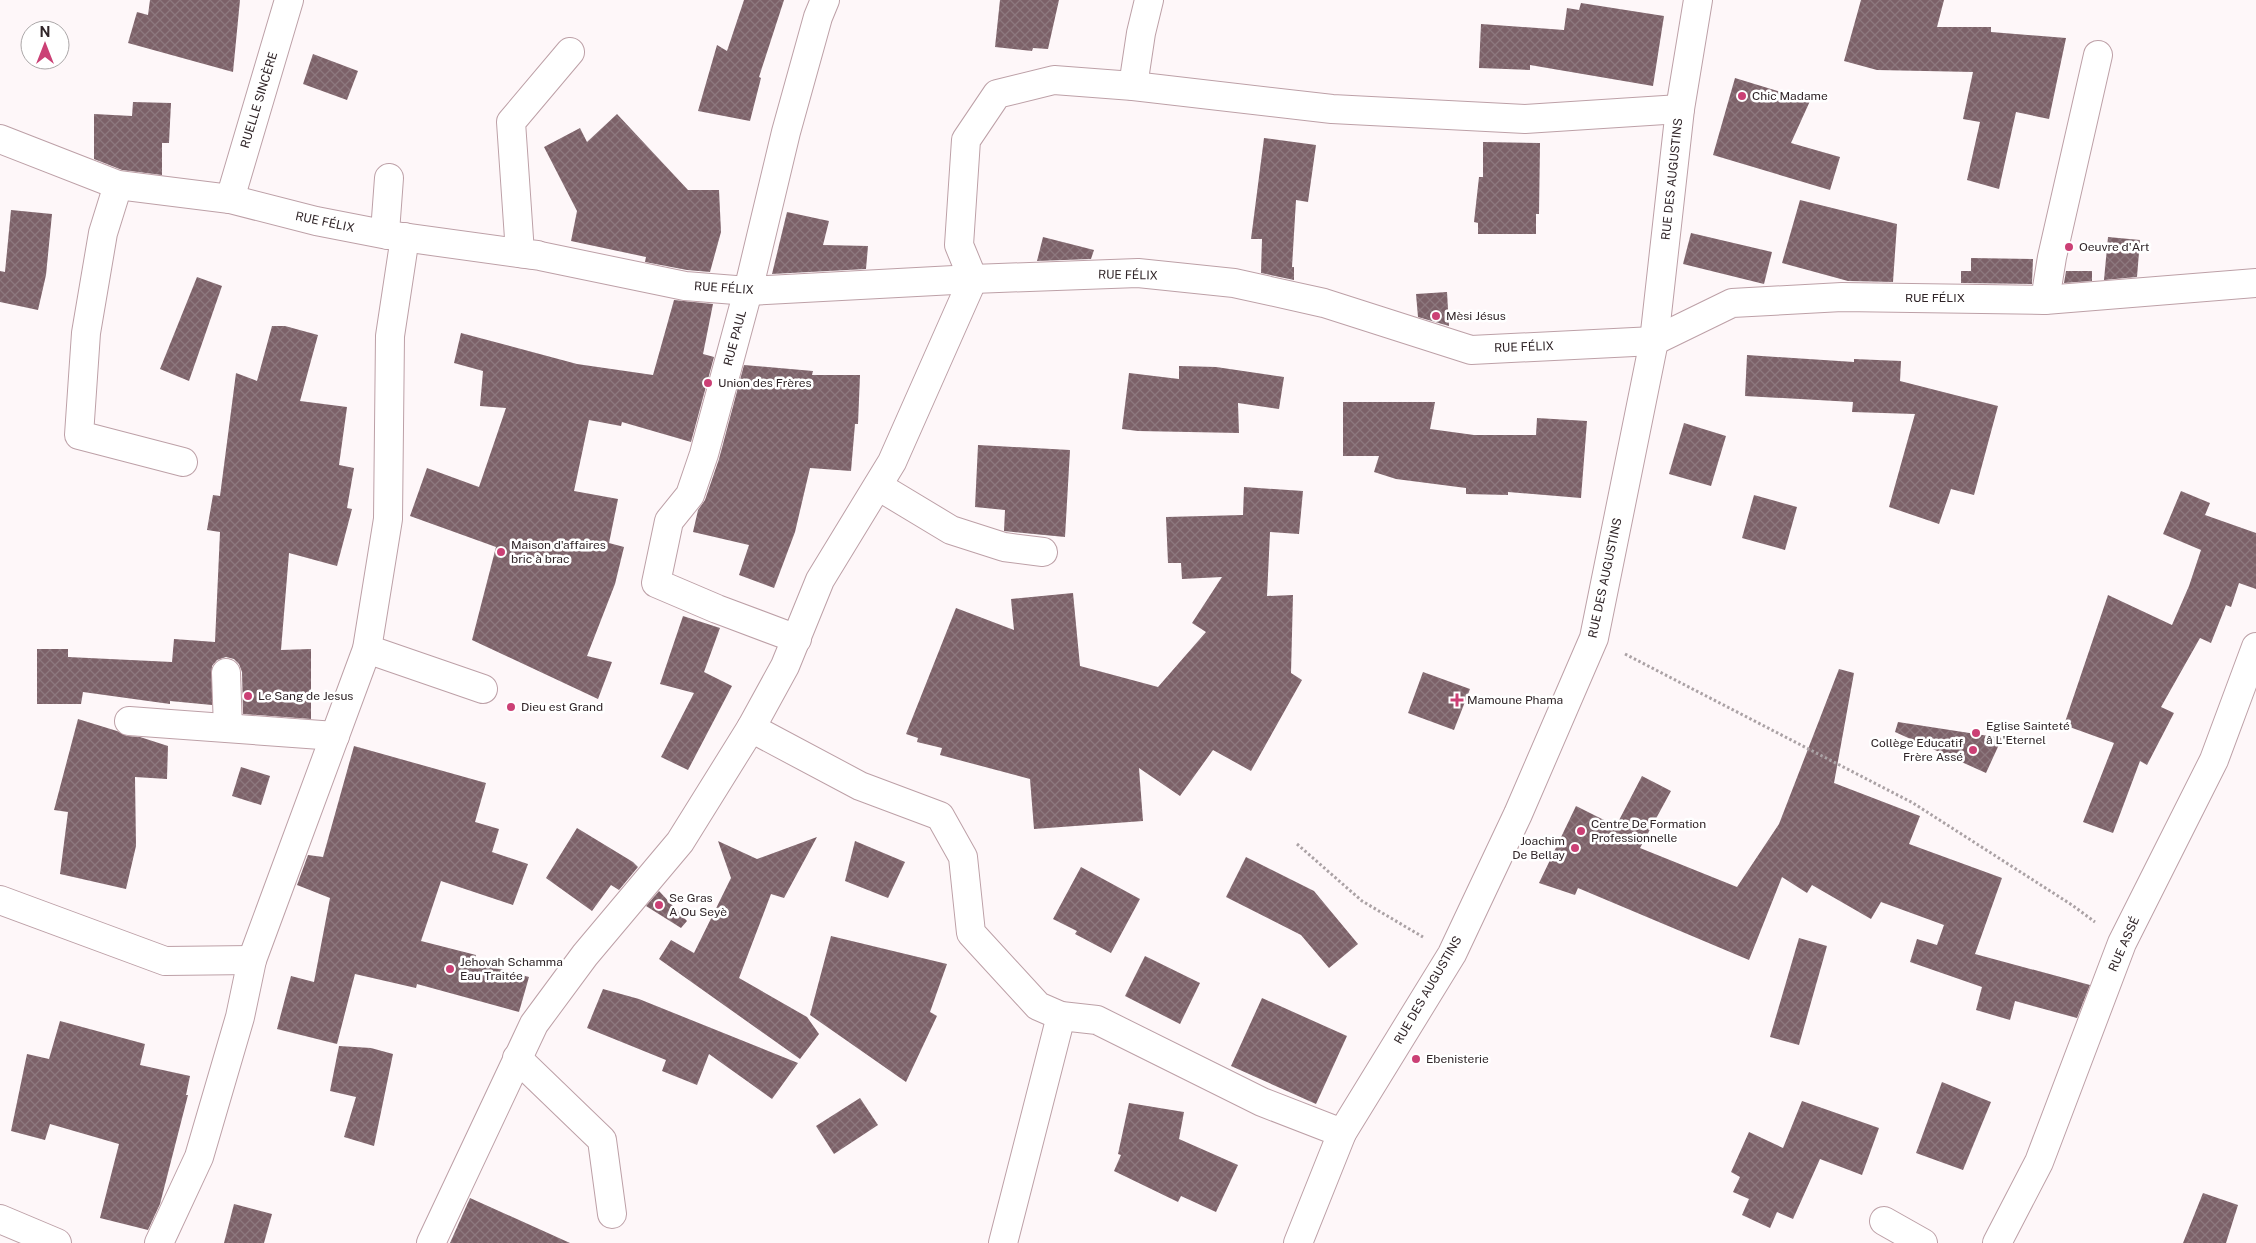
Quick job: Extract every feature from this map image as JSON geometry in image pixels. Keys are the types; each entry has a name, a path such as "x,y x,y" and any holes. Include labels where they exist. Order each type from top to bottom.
{"street":[{"name":"RUELLE SINCÈRE","path":"230,199 289,0"},
{"name":"RUE PAUL","path":"796,639 717,609 656,582 669,521 690,495 704,454 748,292 786,132 818,17 825,0"},
{"path":"1132,86 1149,0"},
{"name":"RUE DES AUGUSTINS","path":"1298,1243 1342,1133 1452,954 1518,814 1594,638 1654,341 1680,109 1698,0"},
{"path":"540,256 520,252 511,122 570,52"},
{"path":"2045,300 2052,257 2098,55"},
{"path":"431,1243 534,1024 585,955 680,842 751,728 785,666 820,580 892,462 973,279 959,245 966,140 997,94 1054,80 1132,86 1332,109 1525,119 1680,109"},
{"name":"RUE FÉLIX","path":"0,139 118,184 230,199 316,221 396,236 540,256 685,286 748,292 973,279 1138,273 1234,283 1324,303 1471,350 1654,341 1732,303 1842,297 2045,300 2256,283"},
{"path":"159,1243 200,1158 240,1017 252,960 367,648 388,519 390,336 396,236 385,232 390,178"},
{"path":"118,184 103,233 86,333 79,435 183,462"},
{"path":"878,486 951,530 1004,547 1043,552"},
{"name":"RUE ASSÉ","path":"1997,1243 2039,1162 2122,943 2214,760 2256,647"},
{"path":"367,648 483,690"},
{"path":"226,673 228,728"},
{"path":"129,720 335,736"},
{"path":"751,728 860,786 940,816 963,857 972,933 1038,1006 1061,1016 1097,1020 1262,1102 1342,1133"},
{"path":"0,900 165,961 252,960"},
{"path":"1004,1243 1061,1016"},
{"path":"517,1058 602,1140 612,1214"},
{"path":"0,1218 57,1243"},
{"path":"1884,1221 1923,1243"}],"path":[{"path":"1594,638 1913,803 2072,905 2122,943"},
{"path":"1297,844 1362,901 1452,954"}],"building":[{"path":"150,0 240,0 233,72 128,43 137,12 148,15"},
{"path":"744,0 784,0 759,77 761,78 750,121 698,111 717,45 727,51"},
{"path":"1000,0 1059,0 1048,49 1033,48 1032,51 995,47"},
{"path":"1861,0 1944,0 1937,27 1991,27 1991,32 2066,38 2049,119 2016,112 1999,189 1967,180 1980,122 1963,119 1973,72 1877,70 1844,61"},
{"path":"1581,3 1664,16 1653,86 1530,65 1530,70 1479,68 1481,24 1564,30 1567,8 1579,10"},
{"path":"313,54 358,71 347,100 303,84"},
{"path":"1735,78 1810,101 1791,143 1840,157 1830,190 1713,155"},
{"path":"133,102 171,103 169,143 162,143 162,175 122,170 94,159 94,114 132,116"},
{"path":"617,114 688,190 719,190 721,232 710,272 687,270 645,262 646,257 571,241 577,211 544,147 580,128 587,142"},
{"path":"1264,138 1316,145 1308,202 1296,200 1292,267 1294,267 1294,280 1261,273 1262,239 1251,239"},
{"path":"1483,142 1540,143 1539,214 1536,214 1536,234 1478,234 1478,223 1474,222 1479,177 1483,177"},
{"path":"1800,200 1897,224 1893,282 1848,281 1782,263"},
{"path":"11,210 52,214 46,275 38,310 0,302 0,271 5,272"},
{"path":"787,212 829,221 823,245 868,246 866,269 772,274"},
{"path":"1691,233 1772,252 1764,284 1683,264"},
{"path":"1043,237 1094,250 1091,259 1037,261"},
{"path":"2108,237 2140,240 2137,277 2104,280"},
{"path":"1971,258 2033,259 2032,284 1961,283 1961,271 1971,271"},
{"path":"2066,271 2092,271 2092,281 2064,283"},
{"path":"197,277 222,286 189,381 160,369"},
{"path":"1447,292 1449,326 1418,317 1416,294"},
{"path":"674,300 713,304 703,354 714,357 691,442 622,422 621,426 589,420 574,491 618,499 609,543 624,547 615,584 587,656 612,662 598,699 472,640 496,547 410,516 427,468 479,487 506,408 480,406 483,371 454,363 461,333 577,364 653,375"},
{"path":"272,326 285,326 318,335 300,401 347,407 339,465 354,468 347,508 352,509 337,566 289,553 281,650 311,649 311,719 243,714 242,672 239,664 234,659 226,657 217,660 212,666 212,705 170,701 170,704 83,692 81,704 37,704 37,649 68,649 68,657 172,662 174,639 215,642 220,532 207,530 213,495 220,496 236,373 257,381"},
{"path":"1747,355 1854,362 1854,359 1901,361 1900,381 1998,406 1974,495 1951,489 1939,524 1889,507 1915,414 1852,412 1853,402 1745,396"},
{"path":"744,365 813,371 812,375 860,375 858,424 855,424 851,471 810,468 795,532 774,588 739,575 749,545 693,532 698,510 705,500 719,459"},
{"path":"1179,366 1216,367 1284,377 1279,409 1238,403 1239,433 1122,429 1129,373 1179,379"},
{"path":"1343,402 1435,402 1430,429 1474,435 1536,435 1537,418 1587,421 1581,498 1508,492 1508,495 1466,494 1466,488 1396,479 1374,472 1379,456 1343,456"},
{"path":"1684,423 1726,436 1711,486 1669,474"},
{"path":"978,445 1070,450 1065,537 1004,531 1005,510 975,507"},
{"path":"1244,487 1303,491 1299,534 1270,532 1267,596 1293,595 1291,673 1302,680 1251,771 1213,750 1180,796 1139,768 1143,821 1034,829 1030,779 940,755 942,748 917,742 918,738 906,734 956,608 1014,630 1011,599 1073,593 1080,666 1158,687 1206,632 1192,623 1222,577 1182,579 1181,563 1168,563 1166,517 1243,515"},
{"path":"2181,491 2210,503 2205,515 2256,533 2256,589 2239,583 2231,607 2226,605 2211,643 2200,638 2161,707 2174,713 2147,765 2140,761 2113,833 2083,822 2114,743 2064,725 2108,595 2172,625 2189,586 2201,550 2163,534"},
{"path":"1754,495 1797,507 1785,550 1742,538"},
{"path":"683,616 720,628 704,672 732,686 688,770 661,757 694,693 660,684"},
{"path":"1839,669 1854,673 1834,783 1920,816 1909,844 2002,878 1975,954 2090,985 2077,1018 2015,1001 2010,1020 1976,1010 1982,987 1910,962 1917,939 1937,945 1944,925 1881,902 1871,919 1812,885 1807,893 1782,877 1749,960 1578,888 1575,895 1539,883 1576,806 1616,826 1642,776 1671,791 1640,848 1737,887 1779,824"},
{"path":"1423,672 1470,689 1454,730 1408,713"},
{"path":"78,719 127,736 140,737 168,746 167,779 135,777 136,846 126,889 60,874 68,812 54,810"},
{"path":"1898,722 2002,738 1986,773 1895,732"},
{"path":"354,746 486,783 475,822 499,829 492,852 528,864 513,905 441,881 421,941 476,955 474,962 529,977 519,1012 417,984 416,988 355,974 337,1044 277,1029 291,976 314,982 330,898 297,885 308,855 323,857"},
{"path":"241,767 270,776 261,805 232,796"},
{"path":"577,828 633,862 638,867 619,890 611,885 592,911 546,878"},
{"path":"817,837 784,898 771,894 739,978 807,1017 819,1034 800,1059 659,959 671,940 694,953 731,878 718,841 757,859"},
{"path":"855,841 905,862 888,898 845,881"},
{"path":"1246,857 1314,891 1358,944 1329,968 1301,935 1226,897"},
{"path":"1081,867 1140,899 1111,953 1075,934 1077,931 1053,919"},
{"path":"659,891 687,921 681,928 646,906"},
{"path":"831,936 947,964 930,1012 937,1016 906,1082 810,1015"},
{"path":"1799,938 1827,946 1799,1045 1770,1037"},
{"path":"1145,956 1200,983 1180,1024 1125,996"},
{"path":"603,989 639,999 798,1063 772,1099 709,1054 697,1085 662,1071 666,1060 587,1028"},
{"path":"1262,998 1347,1036 1316,1104 1231,1066"},
{"path":"60,1021 145,1044 140,1065 190,1076 186,1095 188,1095 160,1204 148,1230 100,1218 119,1144 50,1124 45,1140 11,1131 27,1054 49,1059"},
{"path":"339,1046 371,1048 393,1054 374,1146 344,1137 356,1097 330,1091"},
{"path":"1942,1082 1991,1102 1963,1170 1916,1153"},
{"path":"860,1098 878,1125 834,1154 816,1126"},
{"path":"1802,1101 1879,1128 1862,1175 1820,1159 1793,1219 1777,1212 1770,1228 1742,1215 1749,1199 1733,1192 1740,1177 1731,1172 1749,1132 1783,1148"},
{"path":"1129,1103 1184,1112 1179,1139 1238,1165 1216,1212 1181,1196 1178,1202 1114,1171 1121,1155 1118,1154"},
{"path":"2203,1193 2238,1205 2226,1243 2183,1243"},
{"path":"470,1198 570,1243 450,1243"},
{"path":"234,1204 272,1214 264,1243 224,1243"}],"place":[{"name":"Chic Madame","path":"1742,96"},
{"name":"Oeuvre d'Art","path":"2069,247"},
{"name":"Mèsi Jésus","path":"1436,316"},
{"name":"Union des Frères","path":"708,383"},
{"name":"Maison d'affaires bric à brac","path":"501,552"},
{"name":"Le Sang de Jesus","path":"248,696"},
{"name":"Mamoune Phama","path":"1457,700"},
{"name":"Dieu est Grand","path":"511,707"},
{"name":"Eglise Sainteté â L'Eternel","path":"1976,733"},
{"name":"Collège Educatif Frère Assé","path":"1973,750"},
{"name":"Centre De Formation Professionnelle","path":"1581,831"},
{"name":"Joachim De Bellay","path":"1575,848"},
{"name":"Se Gras A Ou Seyè","path":"659,905"},
{"name":"Jehovah Schamma Eau Traitée","path":"450,969"},
{"name":"Ebenisterie","path":"1416,1059"}]}
